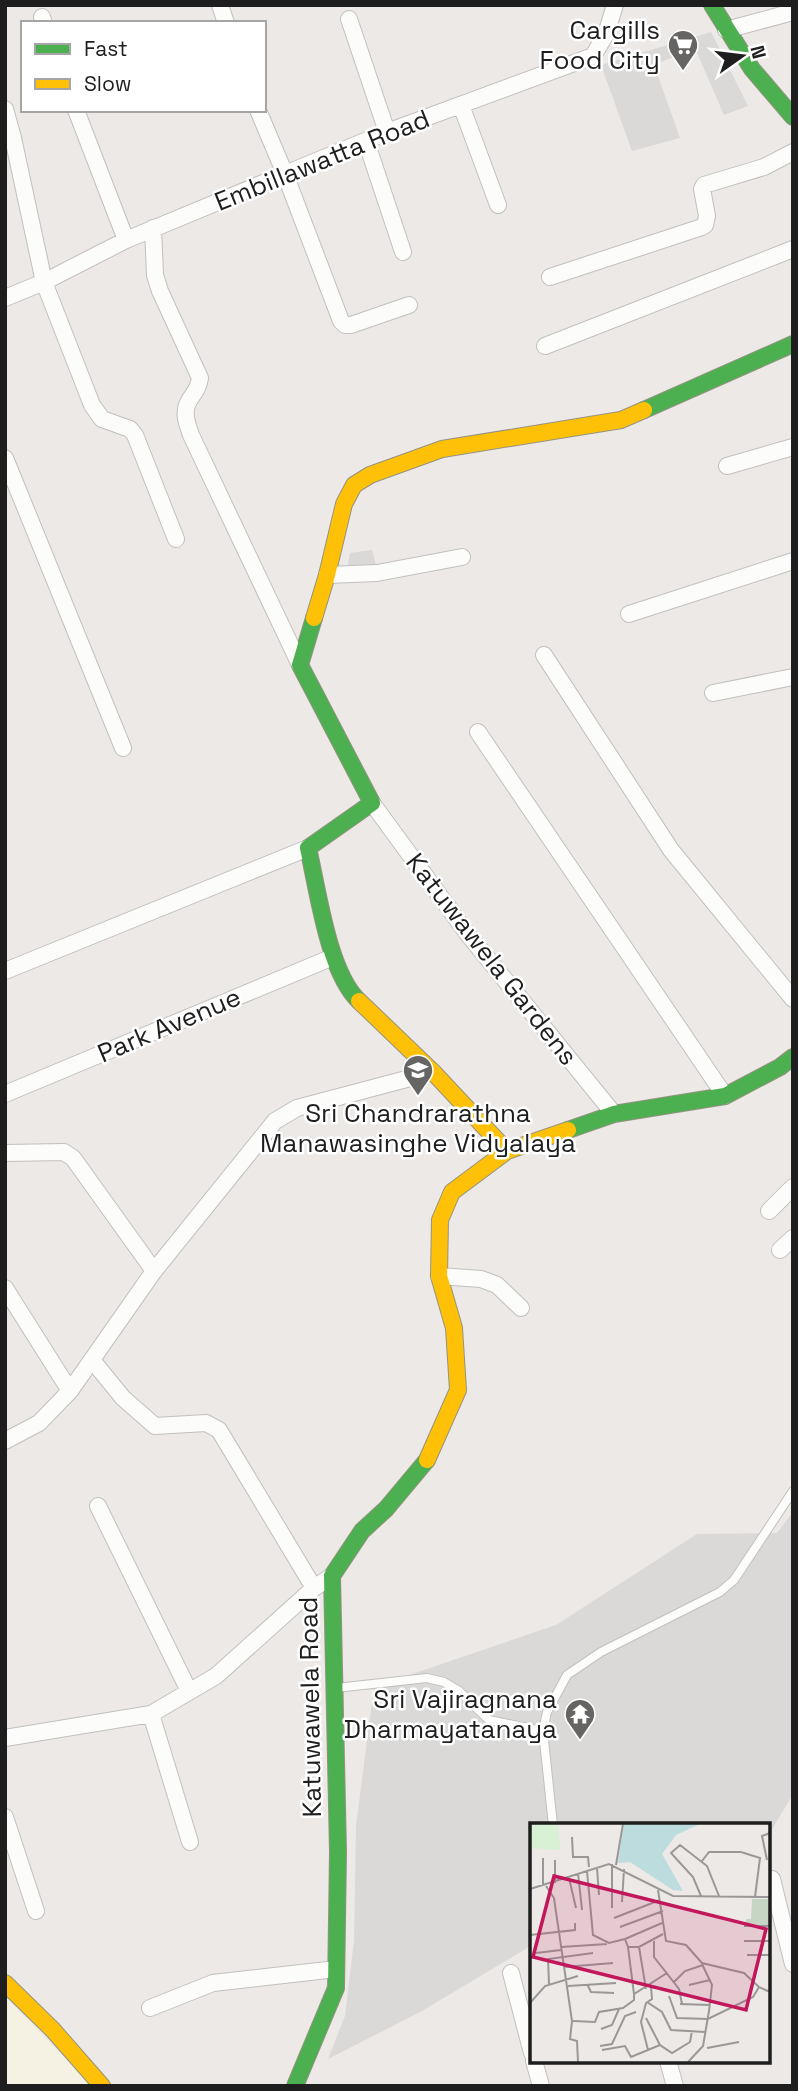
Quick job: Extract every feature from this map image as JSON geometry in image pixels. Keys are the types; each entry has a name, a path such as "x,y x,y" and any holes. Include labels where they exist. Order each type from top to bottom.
{"street":[{"name":"Embillawatta Road","path":"5,298 44,282 153,228 387,132 593,56 606,34 615,5"},
{"path":"712,5 752,69 793,117"},
{"path":"726,30 793,12"},
{"path":"349,19 387,132"},
{"path":"461,105 498,205"},
{"path":"5,109 9,139 44,282 92,405 102,419 130,429 135,435 176,539"},
{"path":"77,112 126,240"},
{"path":"259,112 341,321 345,325 351,325 409,305"},
{"path":"366,141 403,252"},
{"path":"550,277 702,227 707,216 702,189 704,185 764,167 793,152"},
{"path":"5,971 308,848 372,803 300,665 191,435 186,416 187,404 198,389 200,378 160,291 155,275 153,228"},
{"path":"545,346 793,249"},
{"path":"300,665 327,575 344,504 354,485 370,475 442,449 621,420 793,344"},
{"path":"727,466 793,447"},
{"path":"5,458 123,748"},
{"path":"327,575 377,572 462,558"},
{"path":"629,614 793,561"},
{"path":"544,655 671,850 793,999"},
{"path":"713,693 793,677"},
{"path":"478,732 725,1096"},
{"name":"Katuwawela Gardens","path":"372,803 467,933 614,1114"},
{"path":"308,848 333,957 349,992 433,1072 507,1151"},
{"name":"Park Avenue","path":"5,1094 333,957"},
{"name":"Katuwawela Road","path":"295,2086 336,1988 338,1852 332,1576 362,1531 386,1509 426,1463 458,1390 454,1328 439,1276 440,1220 452,1192 507,1151 614,1114 725,1096 780,1068 793,1057"},
{"path":"5,1441 39,1423 70,1391 154,1271 275,1121 297,1108 433,1072"},
{"path":"5,1153 64,1152 73,1158 154,1271"},
{"path":"768,1211 793,1188"},
{"path":"780,1250 793,1238"},
{"path":"439,1276 481,1279 497,1285 521,1308"},
{"path":"5,1288 70,1391"},
{"path":"92,1360 123,1398 155,1426 206,1423 219,1430 314,1588"},
{"path":"98,1506 189,1691"},
{"path":"5,1738 151,1714 216,1676 314,1588 332,1576"},
{"path":"151,1714 190,1842"},
{"path":"5,1817 36,1912"},
{"path":"772,1879 793,1964"},
{"path":"150,2008 213,1983 336,1969"},
{"path":"511,1973 530,2045"},
{"path":"5,1983 102,2086"},
{"path":"535,2063 541,2086"},
{"path":"669,2063 675,2086"}],"lane":[{"path":"553,1823 543,1731 547,1712 567,1675 601,1652 720,1592 734,1580 793,1491"},
{"path":"333,1688 427,1678 444,1682 459,1691 489,1720 543,1731"}],"shaded area":[{"path":"711,32 748,106 724,115 695,48 654,65 680,138 632,151 601,65"},
{"path":"372,550 376,565 347,570 350,553"},
{"name":"Sri Vajiragnana Dharmayatanaya","path":"793,1512 793,1794 770,1833 770,1823 530,1823 530,1946 422,2011 328,2059 345,2016 354,1941 356,1826 374,1687 556,1625 697,1534 777,1533"},
{"path":"5,1996 92,2086 5,2086"}],"traffic: fast":[{"path":"712,5 752,69 793,117"},
{"path":"644,410 793,344"},
{"path":"314,618 300,665 372,803 308,848 332,951 348,988 359,1001"},
{"path":"568,1130 614,1114 725,1096 780,1067 793,1057"},
{"path":"295,2086 336,1988 338,1852 332,1576 362,1531 386,1509 427,1460"}],"traffic: slow":[{"path":"314,618 344,504 354,485 370,475 442,449 621,420 644,410"},
{"path":"359,1001 433,1072 507,1151"},
{"path":"427,1460 458,1390 454,1328 439,1276 440,1220 452,1192 507,1151 568,1130"},
{"path":"5,1983 53,2030 102,2086"}],"place":[{"name":"Cargills Food City","path":"683,72"},
{"name":"Sri Chandrarathna Manawasinghe Vidyalaya","path":"418,1097"},
{"name":"Sri Vajiragnana Dharmayatanaya","path":"580,1741"}]}
